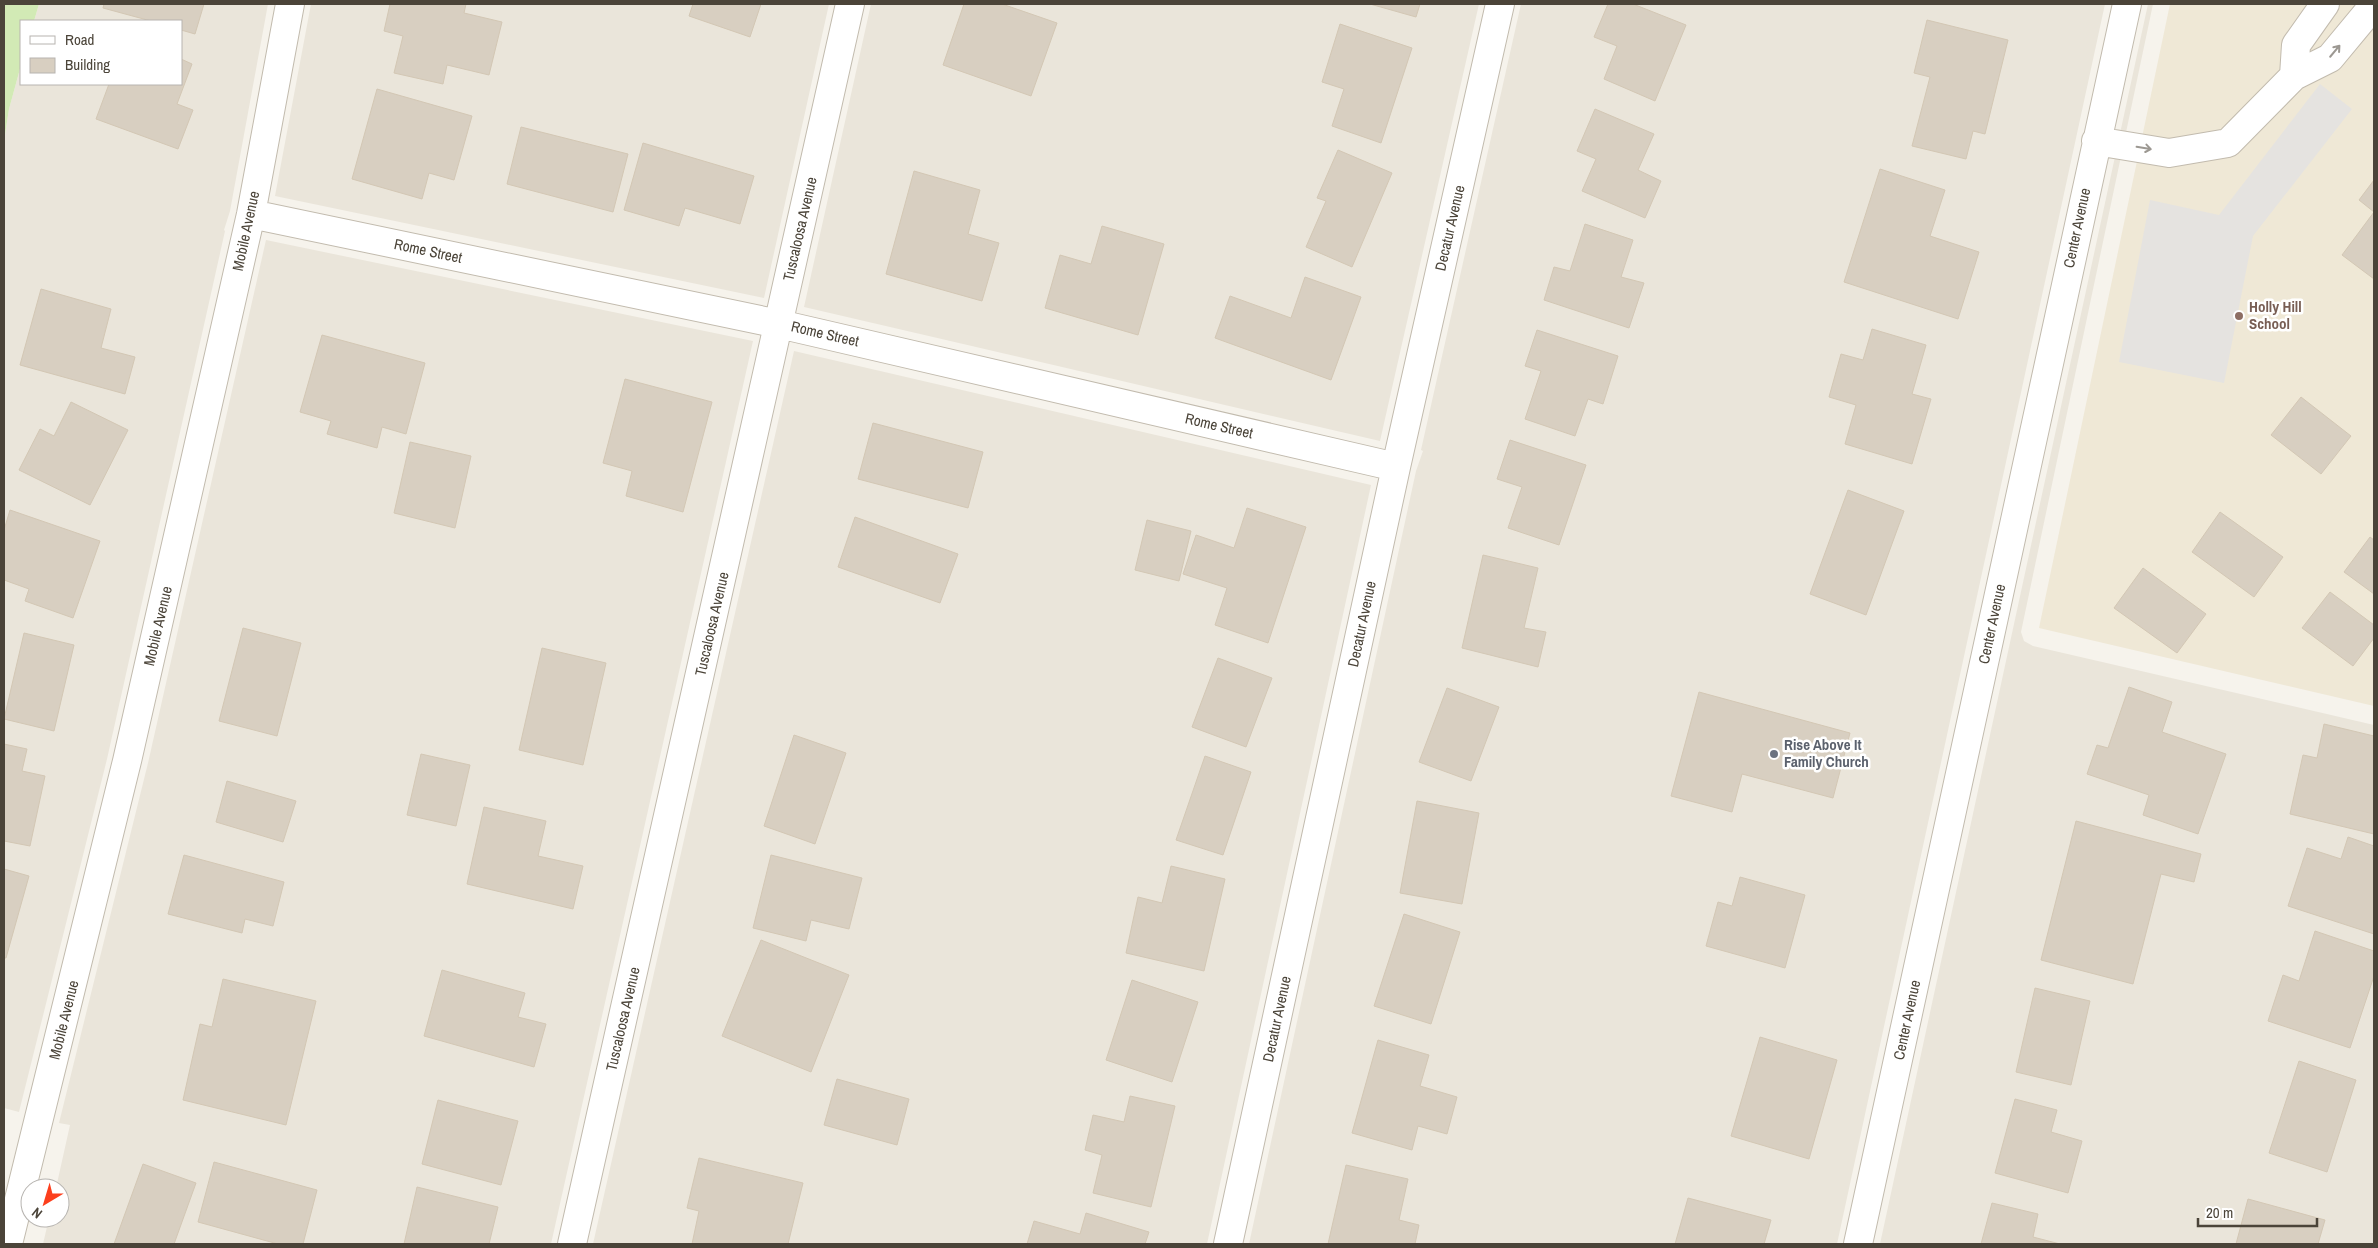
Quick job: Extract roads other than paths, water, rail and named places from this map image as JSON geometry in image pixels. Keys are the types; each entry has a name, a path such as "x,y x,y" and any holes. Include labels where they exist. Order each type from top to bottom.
{"street":[{"name":"Mobile Avenue","path":"8,1244 127,761 251,214 290,4"},
{"name":"Tuscaloosa Avenue","path":"572,1244 850,4"},
{"name":"Decatur Avenue","path":"1228,1244 1396,467 1500,4"},
{"name":"Center Avenue","path":"1858,1244 2126,4"},
{"path":"2294,76 2296,44 2325,4"},
{"path":"2096,141 2169,153 2228,143 2294,76 2330,58 2374,5"},
{"name":"Rome Street","path":"251,214 779,324 1396,467"}],"place":[{"name":"Holly Hill School","path":"2239,316"},
{"name":"Rise Above It Family Church","path":"1774,754"}]}
